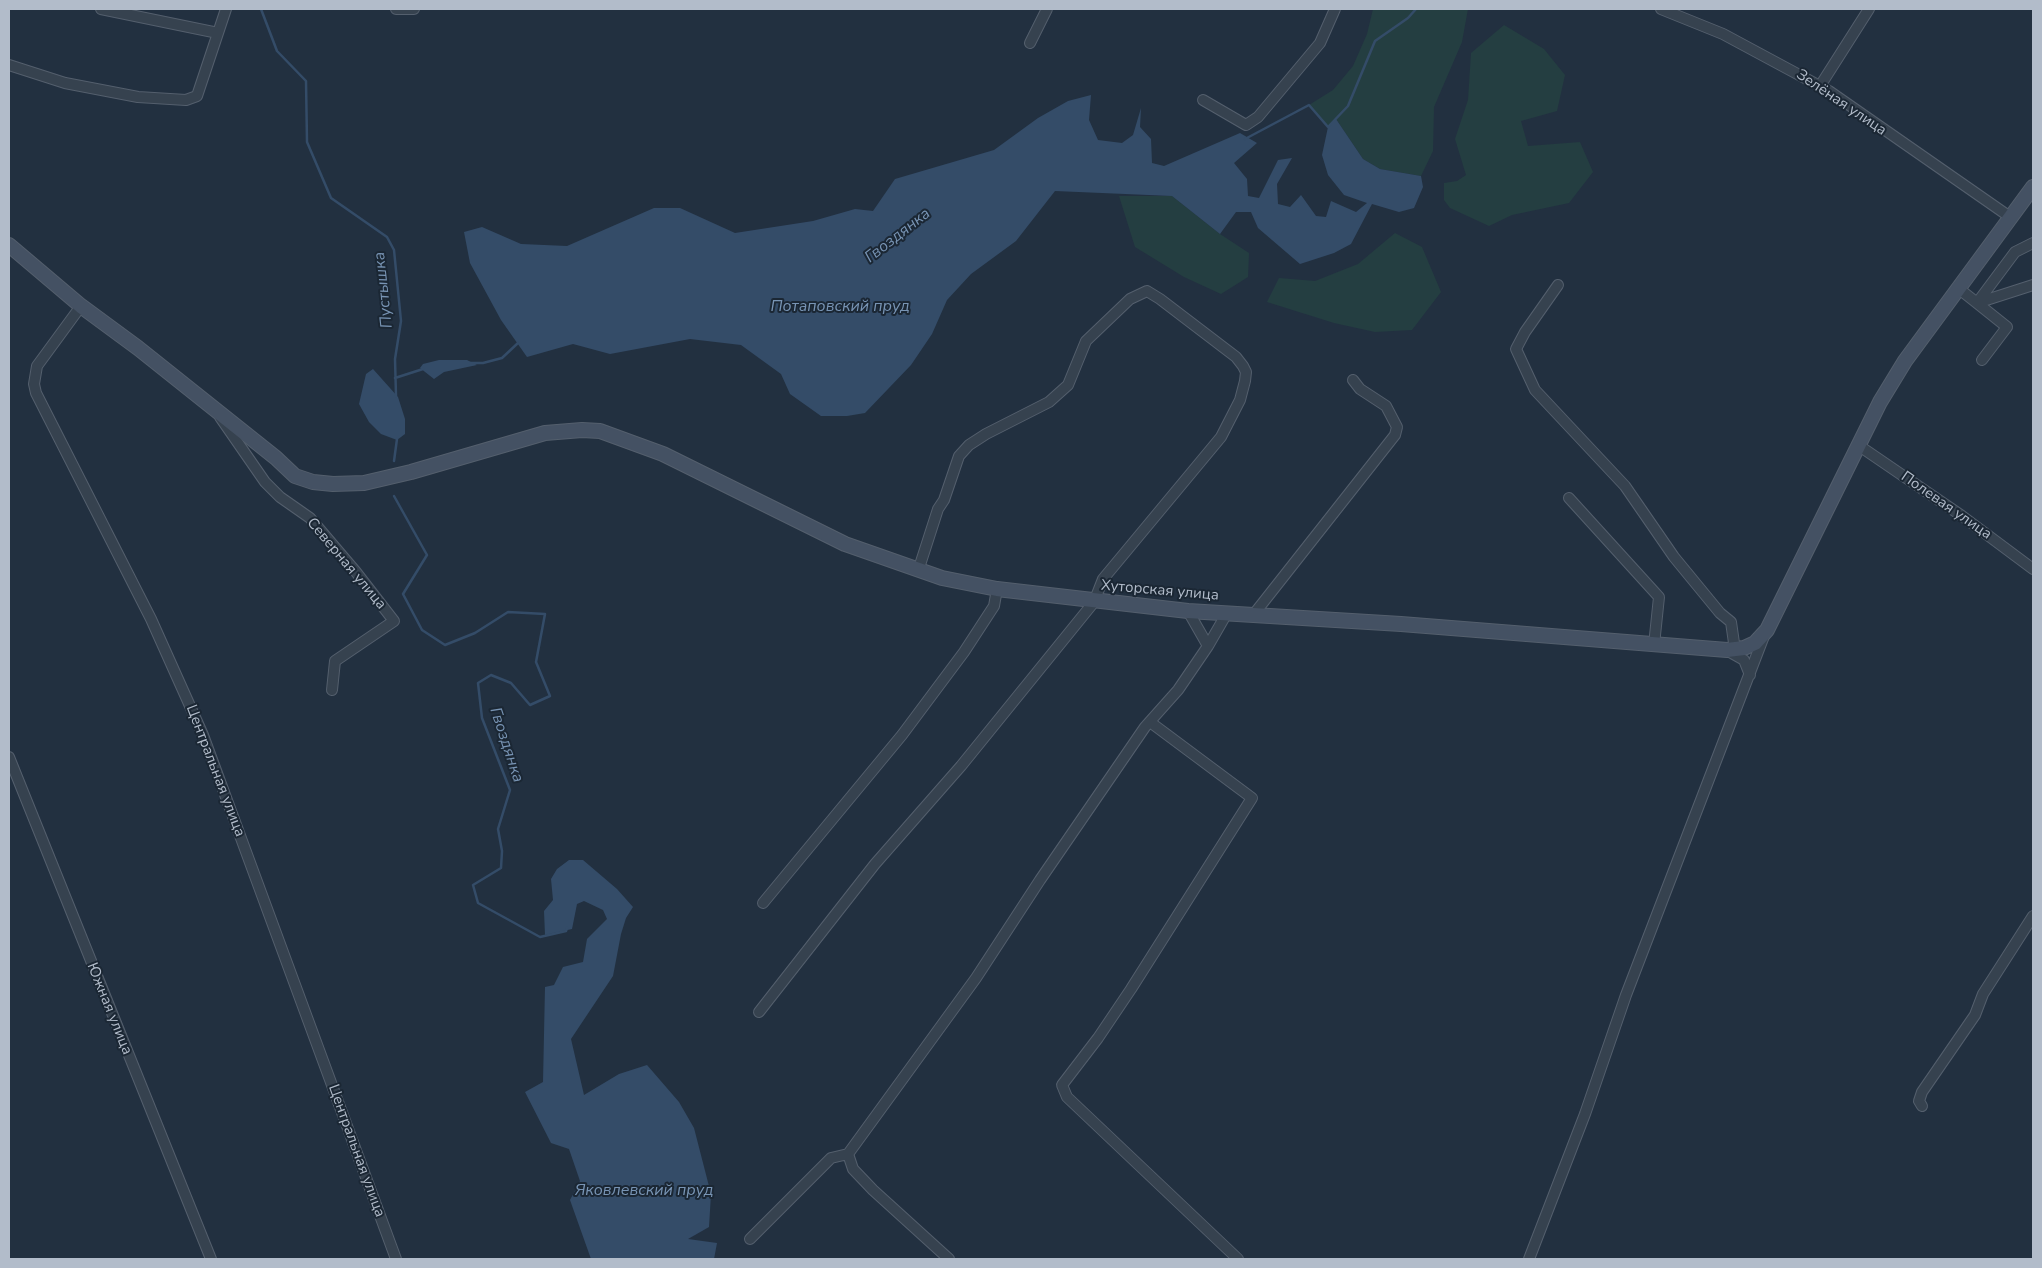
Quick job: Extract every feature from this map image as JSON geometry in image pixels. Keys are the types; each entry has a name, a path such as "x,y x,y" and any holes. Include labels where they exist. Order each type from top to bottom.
{"main road":[{"path":"1731,650 1756,642 1766,630 1858,445 1905,362 2033,187"},
{"name":"Хуторская улица","path":"9,245 81,306 138,348 276,458 295,476 313,482 357,484 412,472 545,433 582,430 600,431 632,441 663,454 845,544 919,568 942,578 997,589 1094,602 1188,611 1401,624 1731,650"}],"street":[{"path":"101,9 218,32"},
{"path":"9,65 66,83 138,97 186,100 198,96 226,9"},
{"path":"396,9 414,9"},
{"path":"1030,43 1047,9"},
{"path":"1203,100 1246,125 1258,117 1320,43 1335,9"},
{"name":"Зелёная улица","path":"1661,9 1723,34 1820,86 2010,217"},
{"path":"1820,86 1869,9"},
{"path":"1977,303 2015,252 2033,243"},
{"path":"1558,284 1525,332 1516,349 1535,390 1625,486 1674,557 1720,613 1731,622 1731,650 1744,660 1750,675"},
{"path":"1977,303 2033,285"},
{"path":"1958,288 2007,327 1982,360"},
{"path":"759,1012 875,864 961,766 1094,602 1102,579 1221,437 1232,419 1245,381 1246,372 1236,357 1160,299 1147,291 1130,299 1086,341 1068,385 1049,402 986,434 969,445 959,456 944,500 938,509 919,568"},
{"name":"Центральная улица","path":"81,306 37,366 34,384 36,393 151,619 203,735 396,1259"},
{"path":"1254,614 1395,435 1397,428 1386,406 1360,389 1352,380"},
{"name":"Северная улица","path":"215,410 265,482 280,497 310,518 356,572 394,621 335,661 332,690"},
{"name":"Полевая улица","path":"1858,445 1962,516 2033,568"},
{"path":"1569,498 1659,597 1654,644"},
{"path":"763,903 902,735 964,652 994,606 997,589"},
{"path":"1188,611 1208,646"},
{"path":"750,1239 831,1158 848,1154 976,978 1040,880 1150,722 1178,690 1208,646 1227,613"},
{"path":"1530,1259 1626,995 1766,630"},
{"path":"1150,722 1252,798 1131,989 1098,1038 1062,1085 1067,1097 1238,1259"},
{"name":"Южная улица","path":"9,757 211,1259"},
{"path":"1922,1106 1919,1101 1922,1092 1975,1015 1984,994 2033,916"},
{"path":"848,1154 853,1169 873,1190 949,1259"}],"green space":[{"path":"1373,9 1468,9 1462,42 1434,107 1433,151 1421,176 1380,169 1363,159 1336,119 1328,127 1309,105 1333,90 1353,66 1367,34"},
{"path":"1504,25 1544,49 1565,75 1557,111 1521,121 1528,146 1580,142 1593,172 1569,203 1512,215 1489,226 1450,208 1444,200 1444,183 1457,181 1466,175 1455,139 1468,100 1471,53"},
{"path":"1119,196 1172,196 1220,234 1249,253 1248,277 1221,294 1184,277 1135,247"},
{"path":"1395,233 1422,247 1441,292 1412,330 1375,332 1334,323 1267,302 1279,278 1315,281 1358,264"}],"water":[{"name":"Потаповский пруд","path":"1091,95 1089,120 1098,140 1122,143 1133,135 1141,108 1140,127 1151,139 1152,163 1164,166 1240,133 1257,143 1234,163 1247,179 1248,196 1259,198 1278,160 1292,158 1277,184 1278,204 1290,207 1301,195 1316,216 1326,217 1331,201 1356,212 1367,203 1344,195 1328,175 1322,155 1328,127 1336,119 1363,159 1380,169 1421,176 1423,187 1414,208 1399,212 1372,204 1351,244 1334,253 1300,264 1258,228 1251,212 1236,212 1220,234 1172,196 1055,191 1016,241 971,274 947,300 932,334 911,365 865,413 847,416 821,416 790,394 781,374 741,345 690,339 610,354 573,344 527,357 501,320 470,263 464,232 482,227 521,244 567,246 654,208 680,208 735,233 813,221 855,209 873,211 895,179 994,150 1038,118 1068,101"},
{"path":"439,360 467,360 477,365 444,372 434,379 420,368 423,364"},
{"path":"373,369 398,397 405,419 405,434 397,440 381,434 369,422 359,404 366,374"},
{"name":"Яковлевский пруд","path":"569,860 583,860 617,889 633,907 626,918 621,934 613,976 571,1039 584,1095 619,1074 647,1065 679,1102 694,1128 711,1194 709,1227 688,1239 717,1243 714,1259 591,1259 570,1200 580,1181 569,1149 551,1143 525,1092 543,1082 545,987 554,985 563,967 583,962 587,939 607,919 603,910 584,901 577,904 572,929 545,935 544,911 553,900 551,879 557,869"}],"waterway":[{"name":"Пустышка","path":"261,9 277,51 306,81 307,142 331,198 387,237 394,250 401,321 395,359 396,396"},
{"name":"Гвоздянка","path":"1245,139 1309,105 1328,127 1348,106 1375,41 1408,18 1416,9"},
{"name":"Гвоздянка","path":"470,363 483,363 502,358 518,343"},
{"name":"Гвоздянка","path":"395,378 423,369"},
{"name":"Гвоздянка","path":"394,461 397,439"},
{"name":"Гвоздянка","path":"394,496 427,555 403,594 422,630 445,645 475,633 508,612 545,614 536,662 550,696 530,705 511,683 491,675 478,683 482,718 510,790 498,829 502,851 501,868 473,885 478,903 540,937 566,931 567,928"}]}
